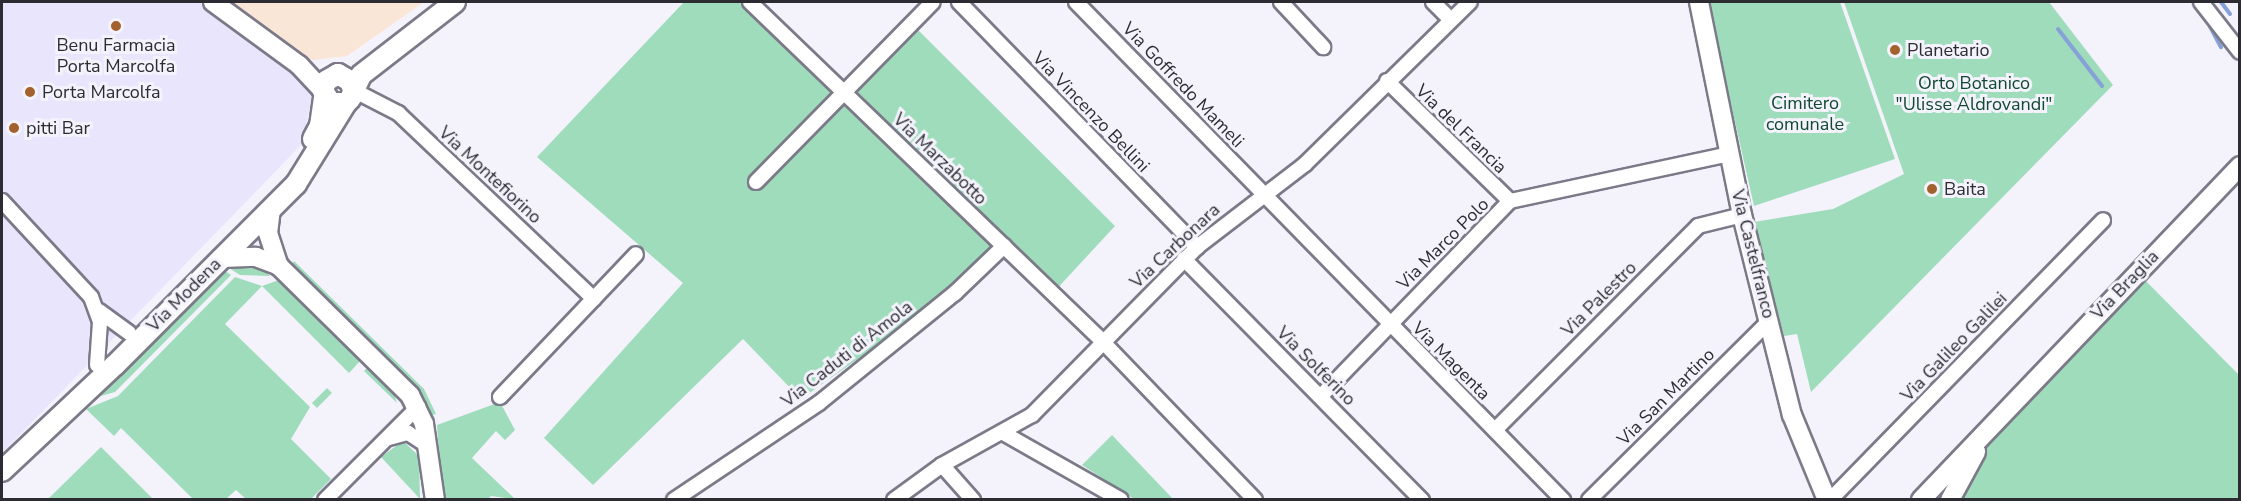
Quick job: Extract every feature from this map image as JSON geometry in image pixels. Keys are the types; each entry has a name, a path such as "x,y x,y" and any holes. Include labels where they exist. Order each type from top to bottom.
{"main road":[{"path":"329,84 403,42 455,2"},
{"name":"Via Modena","path":"2,471 221,258 297,162 318,129 329,84"},
{"name":"Via Modena","path":"2,471 97,365 129,333 241,230 272,209 318,153 329,84"}],"street":[{"path":"213,2 329,84"},
{"name":"Via Marzabotto","path":"750,2 1104,342 1255,500"},
{"path":"756,182 933,2"},
{"name":"Via Vincenzo Bellini","path":"959,2 1197,247"},
{"name":"Via Goffredo Mameli","path":"1076,2 1264,195"},
{"path":"1281,2 1323,47"},
{"path":"1434,2 1450,19"},
{"name":"Via Carbonara","path":"894,500 942,465 1005,434 1058,392 1184,259 1305,164 1450,19 1470,2"},
{"name":"Via Castelfranco","path":"1699,2 1742,215 1792,415 1829,500"},
{"path":"2201,2 2240,52"},
{"name":"Via del Francia","path":"1387,81 1509,201"},
{"name":"Via Montefiorino","path":"329,84 398,113 594,298"},
{"name":"Via Marco Polo","path":"1321,396 1509,201 1730,154"},
{"name":"Via Braglia","path":"1921,500 2240,166"},
{"name":"Via Magenta","path":"1264,195 1563,500"},
{"path":"2,201 78,279 99,311 129,333"},
{"path":"272,209 268,233 272,258"},
{"name":"Via Palestro","path":"1495,430 1698,226 1742,215"},
{"name":"Via Galileo Galilei","path":"1829,500 2103,220"},
{"path":"241,230 272,258 415,403 429,446 435,500"},
{"name":"Via Caduti di Amola","path":"674,500 819,403 955,293 1004,246"},
{"path":"500,397 636,254"},
{"path":"221,258 272,258"},
{"name":"Via Solferino","path":"1184,259 1422,500"},
{"path":"97,365 99,311"},
{"name":"Via San Martino","path":"1589,500 1769,321"},
{"path":"325,500 415,403"},
{"path":"1959,500 2012,405"},
{"name":"Via Braglia","path":"1950,500 1978,448 2012,405"},
{"path":"382,441 408,433 429,446"},
{"path":"1005,434 1121,500"},
{"path":"942,465 973,500"}],"shaded area":[{"path":"2,2 225,2 318,70 302,144 2,453"},
{"path":"215,2 424,2 347,56 297,62"}],"green space":[{"path":"684,2 754,2 847,91 912,24 1115,226 1052,294 1002,245 889,337 801,399 743,339 593,485 544,438 683,283 537,157"},
{"name":"Cimitero comunale","path":"1708,2 1840,2 1895,159 1754,206"},
{"name":"Orto Botanico \"Ulisse Aldrovandi\"","path":"1844,2 2049,2 2113,85 1811,392 1797,334 1784,336 1754,222 1833,209 1904,174"},
{"path":"235,261 262,268 270,276 240,275 224,265"},
{"path":"294,261 424,389 436,414 432,415 421,393 291,265"},
{"path":"221,268 231,275 115,392 90,399 128,358 134,363"},
{"path":"2135,270 2239,375 2239,499 1918,500"},
{"path":"235,277 262,286 225,324 310,407 291,439 331,479 311,499 246,499 236,490 226,499 193,499 121,428 114,436 86,409 118,396"},
{"path":"279,280 360,361 349,373 262,286"},
{"path":"367,368 394,394 397,403 364,371"},
{"path":"327,388 332,393 317,408 312,403"},
{"path":"500,402 515,430 505,440 496,431 472,458 515,499 491,496 488,499 442,499 437,425"},
{"path":"1112,435 1173,499 1134,499 1082,465"},
{"path":"403,441 419,456 420,499 381,457"},
{"path":"101,447 153,499 48,499"}],"waterway":[{"path":"2221,2 2230,14"},
{"path":"2206,19 2221,47"},
{"path":"2058,29 2102,86"}],"place":[{"name":"Benu Farmacia Porta Marcolfa","path":"116,26"},
{"name":"Planetario","path":"1895,50"},
{"name":"Porta Marcolfa","path":"30,92"},
{"name":"pitti Bar","path":"14,128"},
{"name":"Baita","path":"1932,189"}]}
